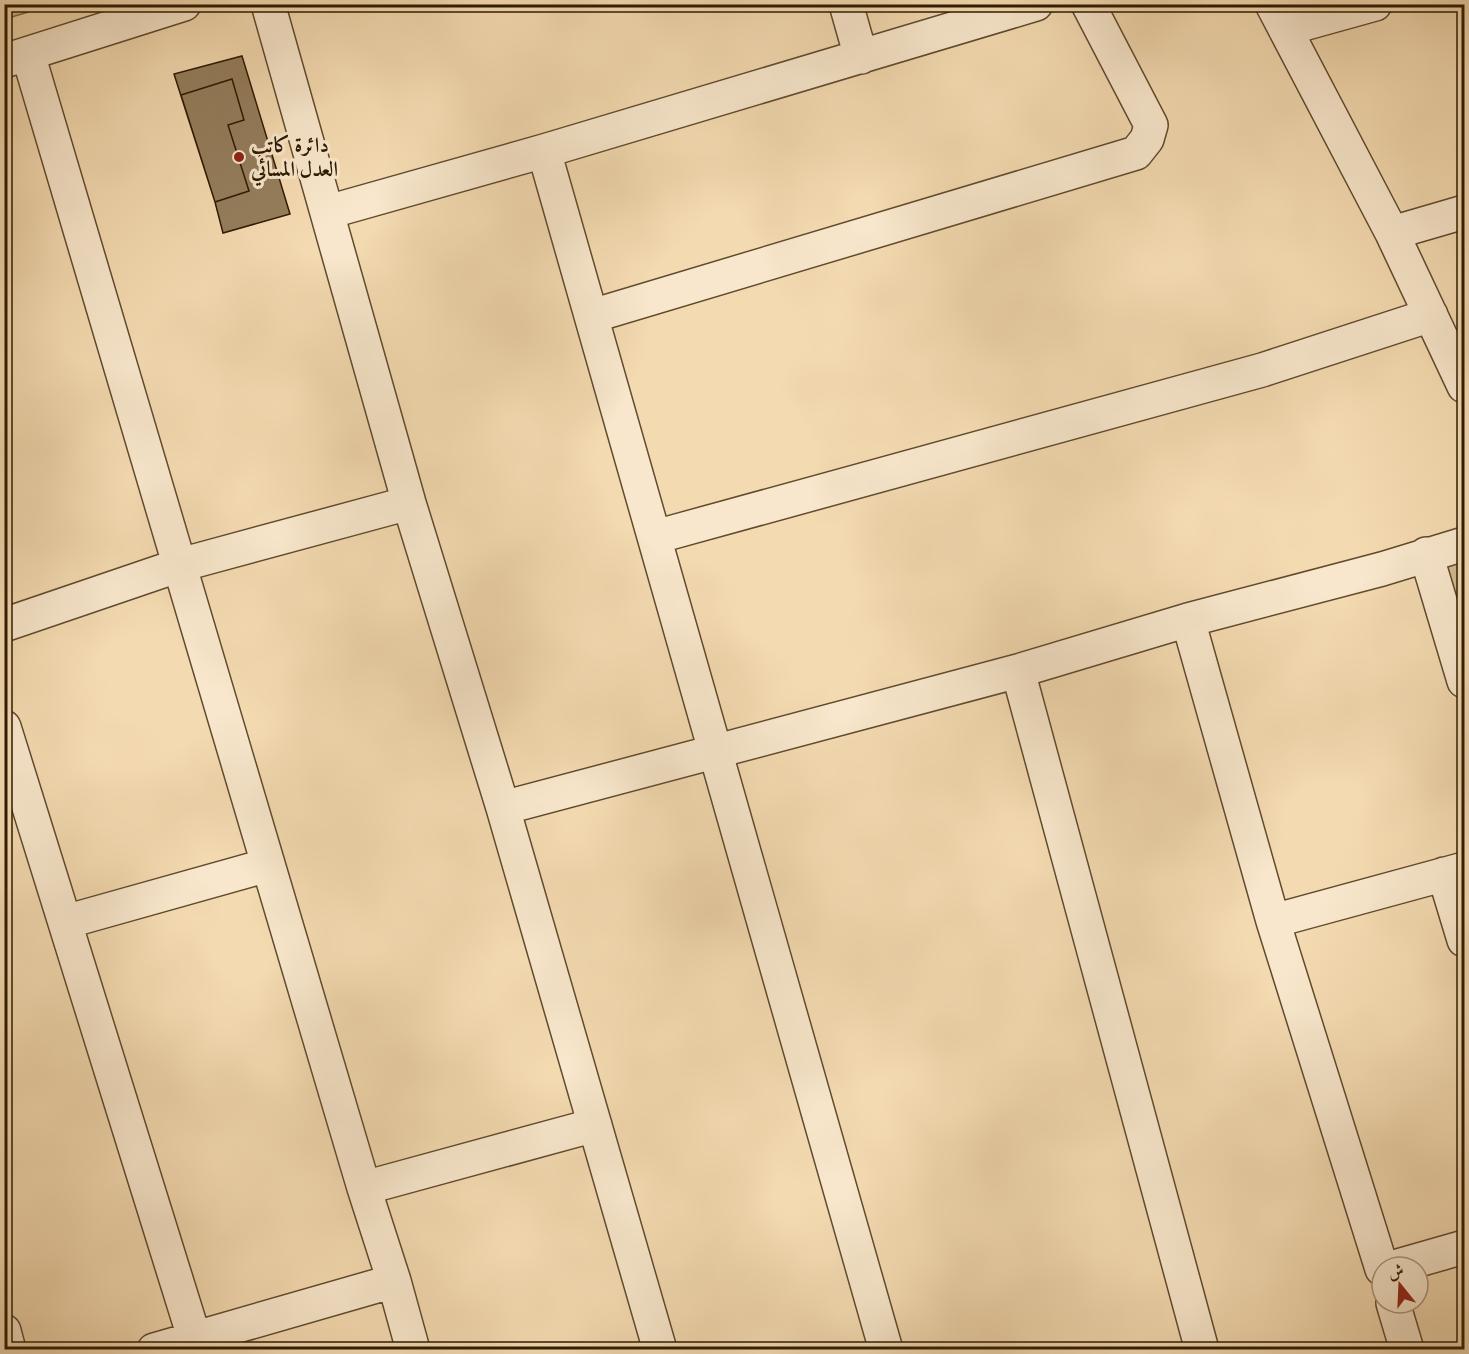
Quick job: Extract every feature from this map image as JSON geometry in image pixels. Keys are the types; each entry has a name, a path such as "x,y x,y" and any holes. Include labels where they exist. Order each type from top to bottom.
{"street":[{"path":"184,4 16,57 180,565 413,1350"},
{"path":"268,4 410,502 503,808 660,1350"},
{"path":"846,4 861,57"},
{"path":"328,212 544,151 1036,4"},
{"path":"592,316 1136,153 1147,139 1151,125 1088,4"},
{"path":"1375,4 1279,17 1392,233 1464,386"},
{"path":"544,151 886,1350"},
{"path":"1392,233 1464,212"},
{"path":"655,537 1262,370 1431,315"},
{"path":"4,625 180,565 410,502"},
{"path":"503,808 1018,671 1188,620 1382,569 1464,543"},
{"path":"1426,554 1464,681"},
{"path":"1188,620 1273,921 1378,1255"},
{"path":"1018,671 1202,1350"},
{"path":"4,727 194,1337"},
{"path":"65,922 268,864"},
{"path":"1273,921 1454,872 1464,940"},
{"path":"364,1188 595,1125"},
{"path":"1430,1257 1464,1247"},
{"path":"154,1350 394,1281"},
{"path":"1397,1315 1407,1350"}],"shaded area":[{"path":"5,4 52,4 52,5 5,19"},
{"path":"1464,555 1464,635 1444,561"}],"building":[{"path":"242,56 290,214 223,233 174,74"},
{"path":"232,79 244,120 228,125 249,191 215,202 181,95"}],"place":[{"name":"دائرة كاتب العدل المسائي","path":"239,157"}]}
